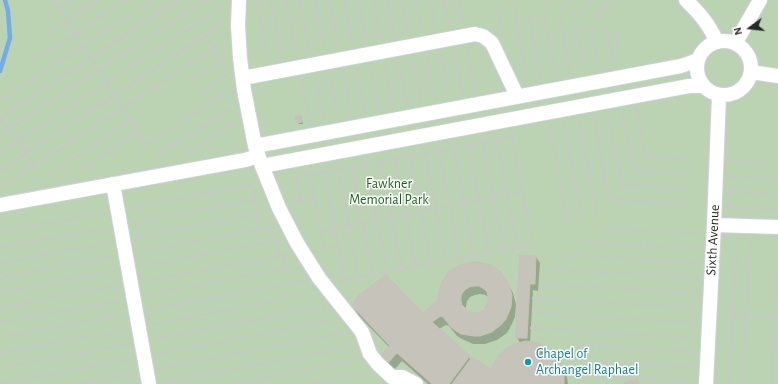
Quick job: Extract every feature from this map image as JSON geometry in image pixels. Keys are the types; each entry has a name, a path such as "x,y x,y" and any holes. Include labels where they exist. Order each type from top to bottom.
{"lane":[{"path":"239,0 238,26 240,58 250,121 258,156 278,206 294,238 323,283 360,330 370,354 388,380 402,377 416,384"},
{"path":"686,0 699,12 711,29 717,42"},
{"path":"736,42 760,0"},
{"path":"242,78 475,34 483,36 492,43 517,96"},
{"path":"717,42 736,42 743,49 751,63 749,80 744,88 728,96 710,92 703,86 697,69 698,60 702,52 708,46 717,42"},
{"path":"0,205 245,160 517,96 681,66 698,60"},
{"path":"751,72 778,76"},
{"path":"258,156 307,158 689,86 703,86"},
{"name":"Sixth Avenue","path":"706,383 719,95"},
{"path":"113,184 128,269 125,285 136,313 148,378"},
{"path":"714,230 752,226 778,227"}],"path":[{"path":"54,0 148,144"},
{"path":"60,8 72,0"},
{"path":"50,32 99,0"},
{"path":"35,60 126,0"},
{"path":"6,97 153,0"},
{"path":"35,167 19,141 0,118 179,0"},
{"path":"0,135 206,0"},
{"path":"257,0 271,73"},
{"path":"271,0 327,62 380,114"},
{"path":"286,0 366,117"},
{"path":"300,0 352,119"},
{"path":"315,0 338,122"},
{"path":"324,124 329,0"},
{"path":"327,62 344,0"},
{"path":"327,62 358,0"},
{"path":"373,0 394,112"},
{"path":"402,0 421,106"},
{"path":"430,0 464,99"},
{"path":"444,0 449,101"},
{"path":"459,0 477,96"},
{"path":"545,6 551,0"},
{"path":"561,11 572,0"},
{"path":"582,10 592,0"},
{"path":"596,17 612,0"},
{"path":"0,153 222,7"},
{"path":"514,8 527,80"},
{"path":"529,16 541,77"},
{"path":"544,18 556,74"},
{"path":"560,20 570,71"},
{"path":"0,170 223,24"},
{"path":"576,25 584,68"},
{"path":"592,29 599,66"},
{"path":"607,29 614,64"},
{"path":"192,80 222,60 206,36"},
{"path":"618,36 620,49"},
{"path":"6,185 223,42"},
{"path":"200,93 227,75"},
{"path":"140,149 230,90"},
{"path":"635,96 646,157 685,159"},
{"path":"620,99 633,166 638,171 692,174"},
{"path":"606,102 622,185 691,189"},
{"path":"591,104 608,197 622,200 690,204"},
{"path":"577,107 598,214"},
{"path":"157,156 232,108"},
{"path":"562,110 582,218"},
{"path":"548,112 568,223"},
{"path":"50,175 132,120"},
{"path":"323,283 373,276 533,245 508,120"},
{"path":"181,159 235,123"},
{"path":"81,171 139,132"},
{"path":"300,201 296,177 512,137"},
{"path":"497,139 518,248"},
{"path":"483,142 504,251"},
{"path":"468,145 489,254"},
{"path":"454,148 474,256"},
{"path":"439,150 460,259"},
{"path":"425,153 446,262"},
{"path":"321,155 345,281"},
{"path":"410,156 431,265"},
{"path":"307,158 324,249 338,246"},
{"path":"395,159 416,267"},
{"path":"716,160 778,164"},
{"path":"381,162 402,270"},
{"path":"366,164 388,273"},
{"path":"352,167 373,276"},
{"path":"338,170 359,278"},
{"path":"716,176 778,179"},
{"path":"0,232 252,185 260,229"},
{"path":"715,191 778,194"},
{"path":"321,231 522,192"},
{"path":"278,206 315,198"},
{"path":"715,206 778,209"},
{"path":"0,278 287,224"},
{"path":"743,384 752,226"},
{"path":"271,227 279,256"},
{"path":"599,228 714,230"},
{"path":"0,293 294,238"},
{"path":"729,384 737,238"},
{"path":"580,242 713,250"},
{"path":"0,308 303,252"},
{"path":"284,255 286,269"},
{"path":"566,255 712,264"},
{"path":"771,384 777,318 778,267"},
{"path":"550,269 711,279"},
{"path":"7,336 304,281"},
{"path":"542,284 711,294"},
{"path":"532,298 710,308"},
{"path":"12,366 340,304"},
{"path":"532,313 709,323"},
{"path":"733,316 777,318"},
{"path":"0,384 332,321"},
{"path":"530,328 708,338"},
{"path":"78,384 148,378 360,330"},
{"path":"158,384 367,344"},
{"path":"577,345 708,352"},
{"path":"0,353 6,351"},
{"path":"233,384 362,360"},
{"path":"579,360 707,367"},
{"path":"312,384 374,372"},
{"path":"580,375 706,383"}],"green space":[{"name":"Fawkner Memorial Park","path":"0,0 778,0 778,384 0,384"}],"building":[{"path":"301,116 302,122 297,123 295,117"},
{"path":"520,255 536,256 535,284 530,284 527,338 516,338"},
{"path":"478,262 491,265 501,272 508,283 512,295 511,307 502,324 492,332 480,336 461,334 451,327 441,316 432,322 470,356 449,384 432,384 397,353 388,363 380,355 390,346 352,306 358,296 386,275 423,313 438,300 438,294 442,282 449,271 460,265","holes":["479,286 487,292 488,302 484,310 472,313 462,305 461,296 466,289"]},
{"name":"Chapel of Archangel Raphael","path":"526,341 542,344 537,358 540,360 548,348 555,354 563,368 564,384 452,384 472,357 491,369 498,356 507,348"},
{"name":"Chapel of Archangel Raphael","path":"638,380 639,384 623,384 626,382"}],"waterway":[{"path":"0,71 10,38 8,11 5,0"}],"place":[{"name":"Chapel of Archangel Raphael","path":"528,362"}]}
